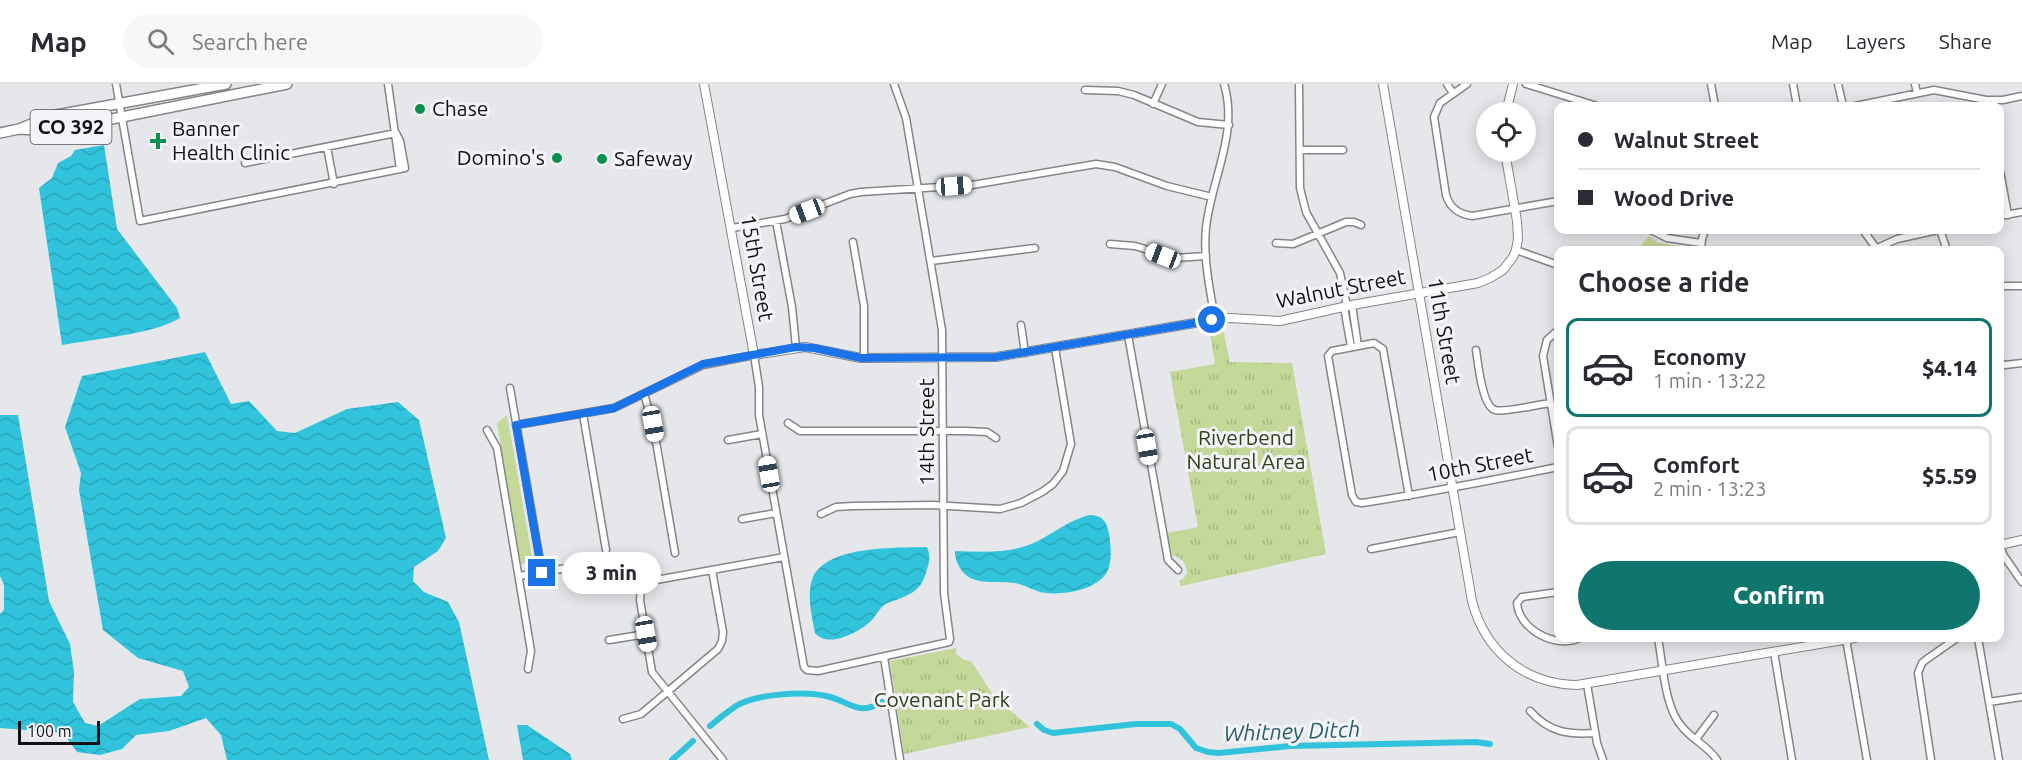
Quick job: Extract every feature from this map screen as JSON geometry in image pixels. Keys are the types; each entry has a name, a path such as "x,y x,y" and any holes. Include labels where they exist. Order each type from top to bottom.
{"main road":[{"name":"CO 392","path":"0,133 19,129 51,116 226,84"},
{"name":"CO 392","path":"19,129 52,131 287,84"}],"street":[{"path":"116,84 140,221 402,169 395,143 396,134 387,84"},
{"name":"15th Street","path":"704,84 754,354 762,434 803,665 807,670 818,670 884,657"},
{"name":"14th Street","path":"884,657 942,645 950,640 944,593 942,330 906,118 894,84"},
{"path":"1153,104 1162,84"},
{"path":"1215,320 1206,256 1206,227 1229,125 1229,108 1224,84"},
{"path":"1299,84 1300,188 1303,204 1340,273 1355,346"},
{"name":"11th Street","path":"1383,84 1472,601 1479,623 1489,641 1504,658 1523,671 1538,678 1562,684 1587,684 1828,642"},
{"path":"1447,84 1453,93"},
{"path":"1467,84 1440,103 1434,117 1448,200 1454,210 1472,216 1554,202"},
{"path":"1508,102 1513,84"},
{"path":"1526,84 1584,102"},
{"path":"1711,84 1714,102"},
{"path":"1793,84 1796,102"},
{"path":"1838,84 1841,102"},
{"path":"1915,84 1917,93"},
{"path":"1085,90 1118,90 1198,122 1229,125"},
{"path":"1875,102 1942,90 1994,100 2022,96"},
{"path":"245,163 396,134"},
{"path":"327,147 334,184"},
{"path":"1300,150 1343,150"},
{"path":"1507,162 1518,234 1516,250 1554,264"},
{"path":"732,228 776,221 850,194 972,185 1100,164 1115,166 1167,186 1212,197"},
{"path":"2004,193 2008,215"},
{"path":"2004,216 2022,212"},
{"path":"776,221 792,307 796,347"},
{"path":"1276,243 1293,244 1346,222 1361,225"},
{"path":"1659,234 1667,238 1701,243 1704,234"},
{"path":"1881,246 1897,239 1920,234"},
{"path":"853,242 864,306 864,358"},
{"path":"1110,244 1135,246 1175,258 1206,256"},
{"path":"931,261 1035,248"},
{"name":"Walnut Street","path":"516,425 614,408 703,364 796,347 814,348 864,358 996,357 1230,318 1280,321 1348,306 1478,283 1490,278 1506,266 1516,250"},
{"path":"2004,286 2022,286"},
{"path":"1021,325 1025,353"},
{"path":"1554,333 1544,347 1543,356 1554,422"},
{"path":"1128,335 1168,560 1178,570"},
{"path":"1352,509 1356,502 1350,483 1327,351 1381,342 1408,496"},
{"path":"821,514 836,507 944,506 987,509 1009,507 1042,492 1059,477 1069,456 1071,435 1055,348"},
{"path":"1476,350 1489,411 1551,403"},
{"path":"2004,365 2022,363"},
{"path":"510,388 542,573"},
{"path":"644,394 653,424 675,553"},
{"path":"583,414 606,550"},
{"path":"788,423 800,430 987,432 996,438"},
{"path":"487,429 497,448 519,576 531,651 528,669"},
{"path":"728,440 762,434"},
{"name":"10th Street","path":"1356,502 1453,489 1554,467"},
{"path":"742,519 776,513"},
{"path":"1371,549 1460,532"},
{"path":"2004,544 2022,540"},
{"path":"2004,556 2022,582"},
{"path":"519,576 578,568 656,580 784,557"},
{"path":"623,719 637,716 722,644 723,632 712,570"},
{"path":"642,579 640,600 652,672 723,760"},
{"path":"1554,592 1522,597 1517,603 1518,609 1529,626 1554,640"},
{"path":"609,640 646,634"},
{"path":"1659,642 1673,714 1682,728 1717,760"},
{"path":"1851,642 1867,760"},
{"path":"1931,760 1918,673 1922,663 1951,642"},
{"path":"1979,642 1999,760"},
{"path":"1774,652 1792,760"},
{"path":"884,657 900,760"},
{"path":"1587,684 1598,749 1603,760"},
{"path":"1989,702 2022,697"},
{"path":"1530,711 1545,726 1561,732 1595,733"},
{"path":"1696,739 1714,715"}],"green space":[{"path":"1649,236 1658,243 1681,246 1640,246"},
{"name":"Riverbend Natural Area","path":"1222,325 1230,362 1292,363 1326,554 1181,586 1179,581 1187,573 1186,566 1181,559 1172,555 1167,533 1198,527 1170,372 1215,364 1209,327"},
{"path":"507,415 533,562 521,564 497,423"},
{"name":"Covenant Park","path":"956,648 956,654 964,660 971,661 995,698 1030,727 904,754 890,661"}],"water":[{"path":"104,145 117,229 177,308 180,318 169,324 140,332 62,345 39,188 52,178 58,163 71,156 75,150"},
{"path":"205,352 231,404 249,401 277,431 295,433 347,409 398,402 419,420 446,538 438,551 414,567 413,581 424,592 448,602 459,622 489,760 227,760 221,735 206,718 169,731 136,735 122,749 100,755 77,752 63,733 0,728 0,614 4,610 4,585 0,576 0,415 18,415 49,601 70,644 74,672 73,702 85,723 98,726 140,699 181,696 189,687 183,671 138,658 103,630 79,490 81,473 65,427 82,376"},
{"path":"1089,515 1101,518 1107,526 1111,552 1108,570 1103,577 1089,587 1071,592 1046,593 1015,583 977,580 964,573 956,560 955,551 998,551 1028,545"},
{"path":"927,547 928,566 920,586 908,595 884,605 872,620 852,634 828,639 821,638 815,633 810,591 813,577 821,567 833,559 865,550"},
{"path":"517,725 527,725 570,754 572,760 523,760"}],"waterway":[{"name":"Whitney Ditch","path":"710,726 736,706 767,696 793,694 826,696 860,708 882,702"},
{"name":"Whitney Ditch","path":"1037,724 1053,733 1136,724 1171,724 1180,729 1196,748 1219,753 1290,746 1476,742 1490,744"},
{"name":"Whitney Ditch","path":"672,760 693,741"}],"place":[{"name":"Chase","path":"420,109"},
{"name":"Banner Health Clinic","path":"158,141"},
{"name":"Domino's","path":"557,158"},
{"name":"Safeway","path":"602,159"}],"route":[{"path":"542,573 516,425 614,408 703,364 796,347 814,348 861,358 996,357 1212,320"}]}
